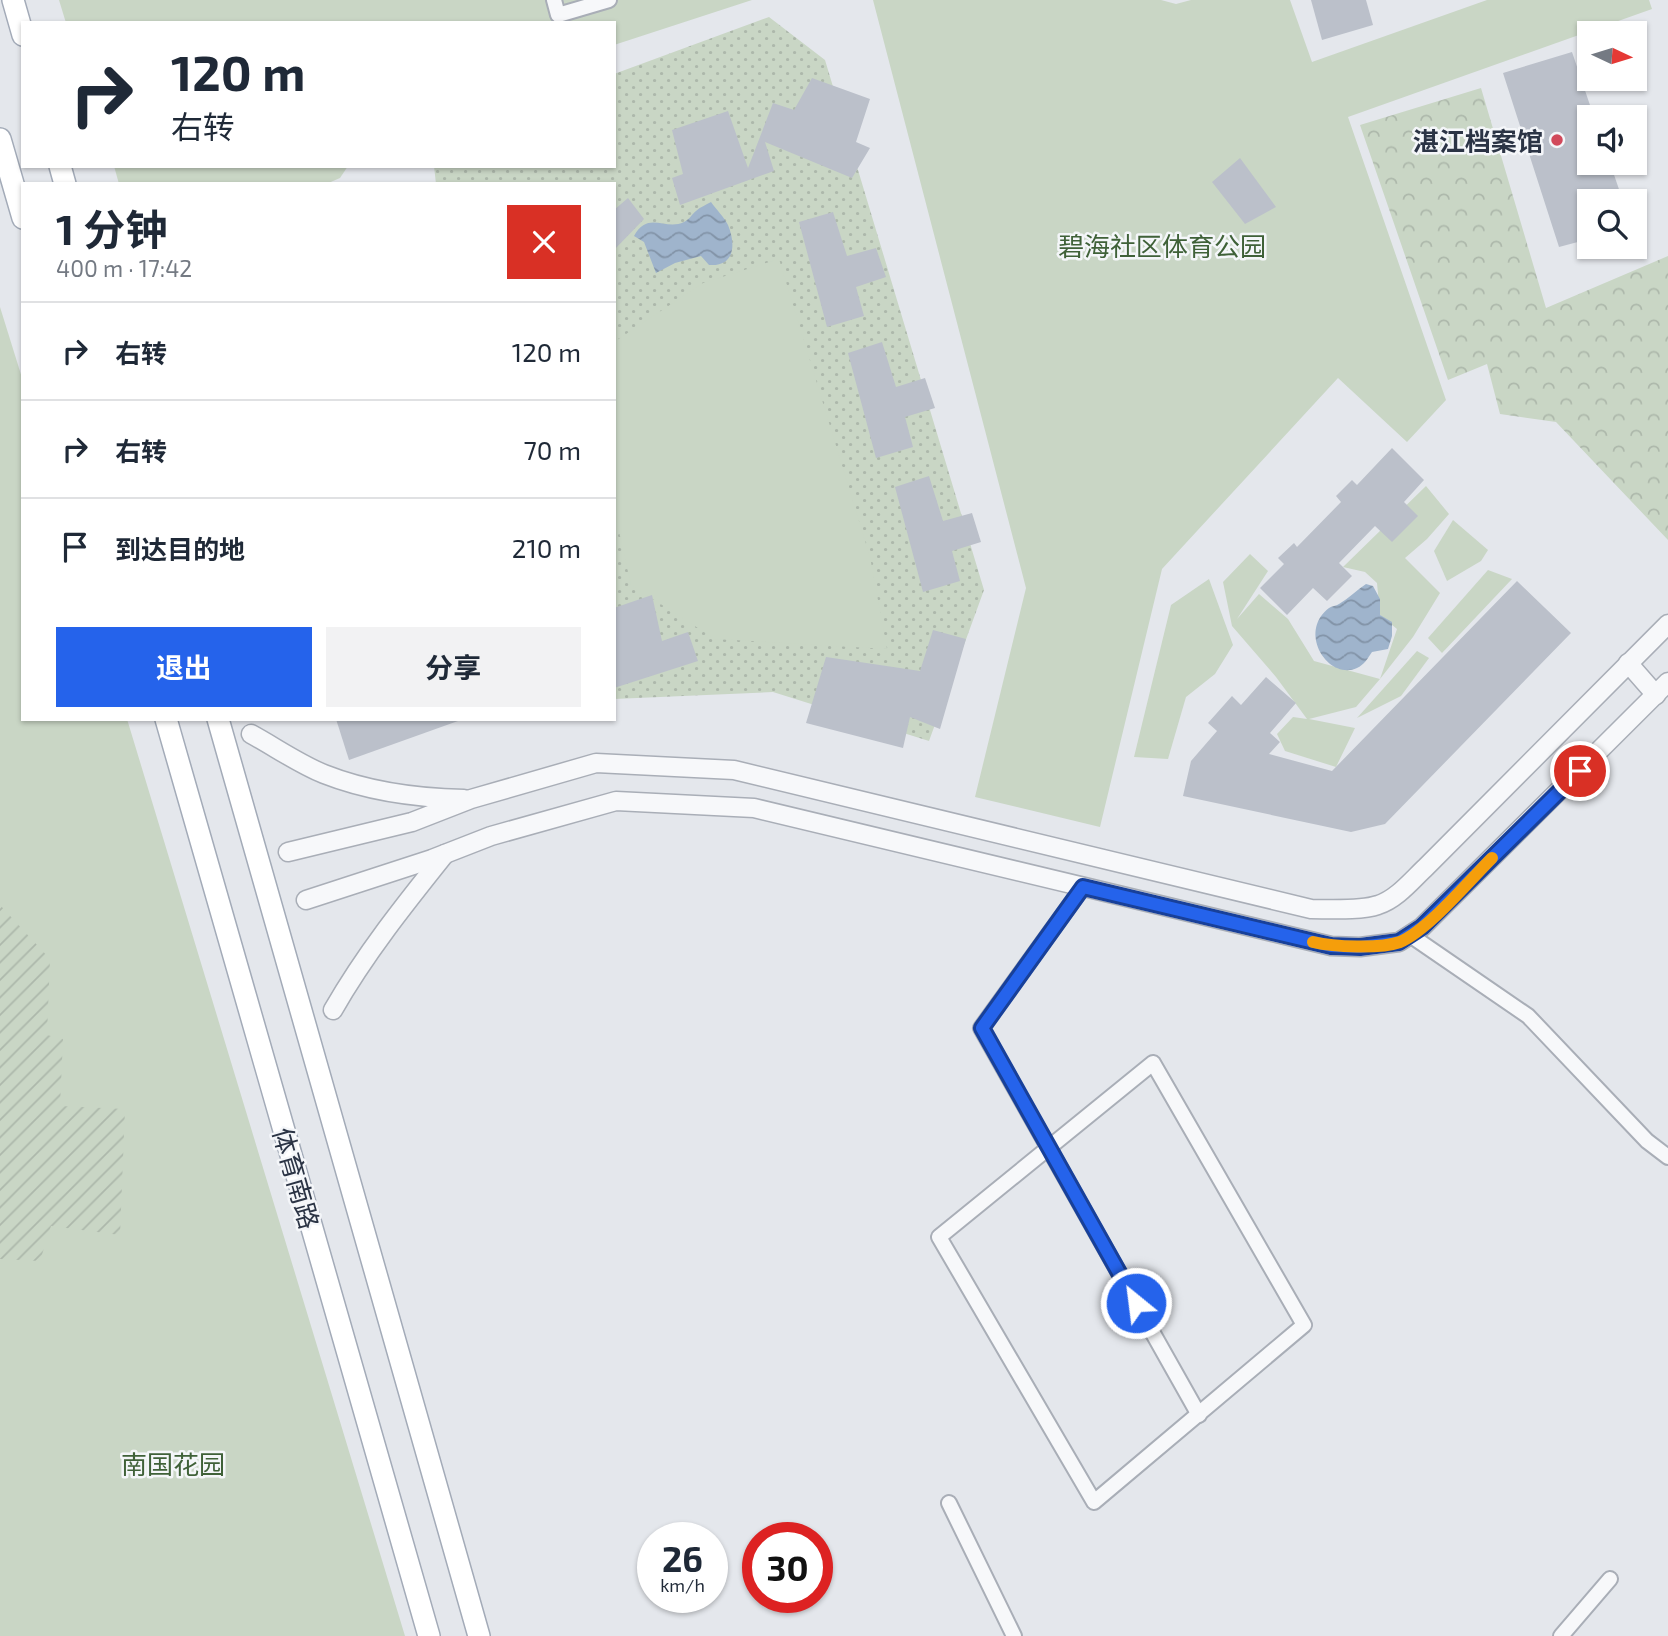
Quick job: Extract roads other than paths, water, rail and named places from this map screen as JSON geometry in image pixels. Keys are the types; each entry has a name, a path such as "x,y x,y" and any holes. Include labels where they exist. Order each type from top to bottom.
{"main road":[{"path":"13,0 21,28"},
{"path":"0,139 21,211"},
{"name":"体育南路","path":"167,721 429,1636"},
{"name":"体育南路","path":"219,721 479,1636"}],"street":[{"path":"554,0 558,15 609,0"},
{"path":"288,852 412,822 471,799 596,763 734,771 1311,909 1378,905 1402,890 1418,875 1668,624"},
{"path":"306,900 491,836 616,801 678,802 754,808 1331,946 1360,947 1399,942 1430,919 1662,688 1628,663"},
{"path":"251,734 323,773 367,787 428,797 471,799"},
{"path":"333,1010 392,920 445,854"},
{"path":"1083,887 982,1028 1199,1415"},
{"path":"1410,935 1528,1016 1647,1141 1668,1157"},
{"path":"1153,1063 1304,1325 1199,1415 1094,1502 939,1237 1153,1063"},
{"path":"949,1503 1014,1636"},
{"path":"1561,1636 1610,1579"}],"water":[{"path":"711,202 731,232 732,247 729,258 718,265 709,265 701,256 675,263 656,273 644,242 634,236 639,228 651,223 684,222"},
{"path":"1366,584 1373,586 1380,599 1380,615 1392,622 1392,636 1388,649 1372,652 1357,668 1346,670 1327,661 1320,652 1316,629 1320,618 1329,608 1343,602"}],"place":[{"name":"湛江档案馆","path":"1557,140"}],"park label":[{"name":"碧海社区体育公园","path":"1162,245"},
{"name":"南国花园","path":"173,1463"}]}
